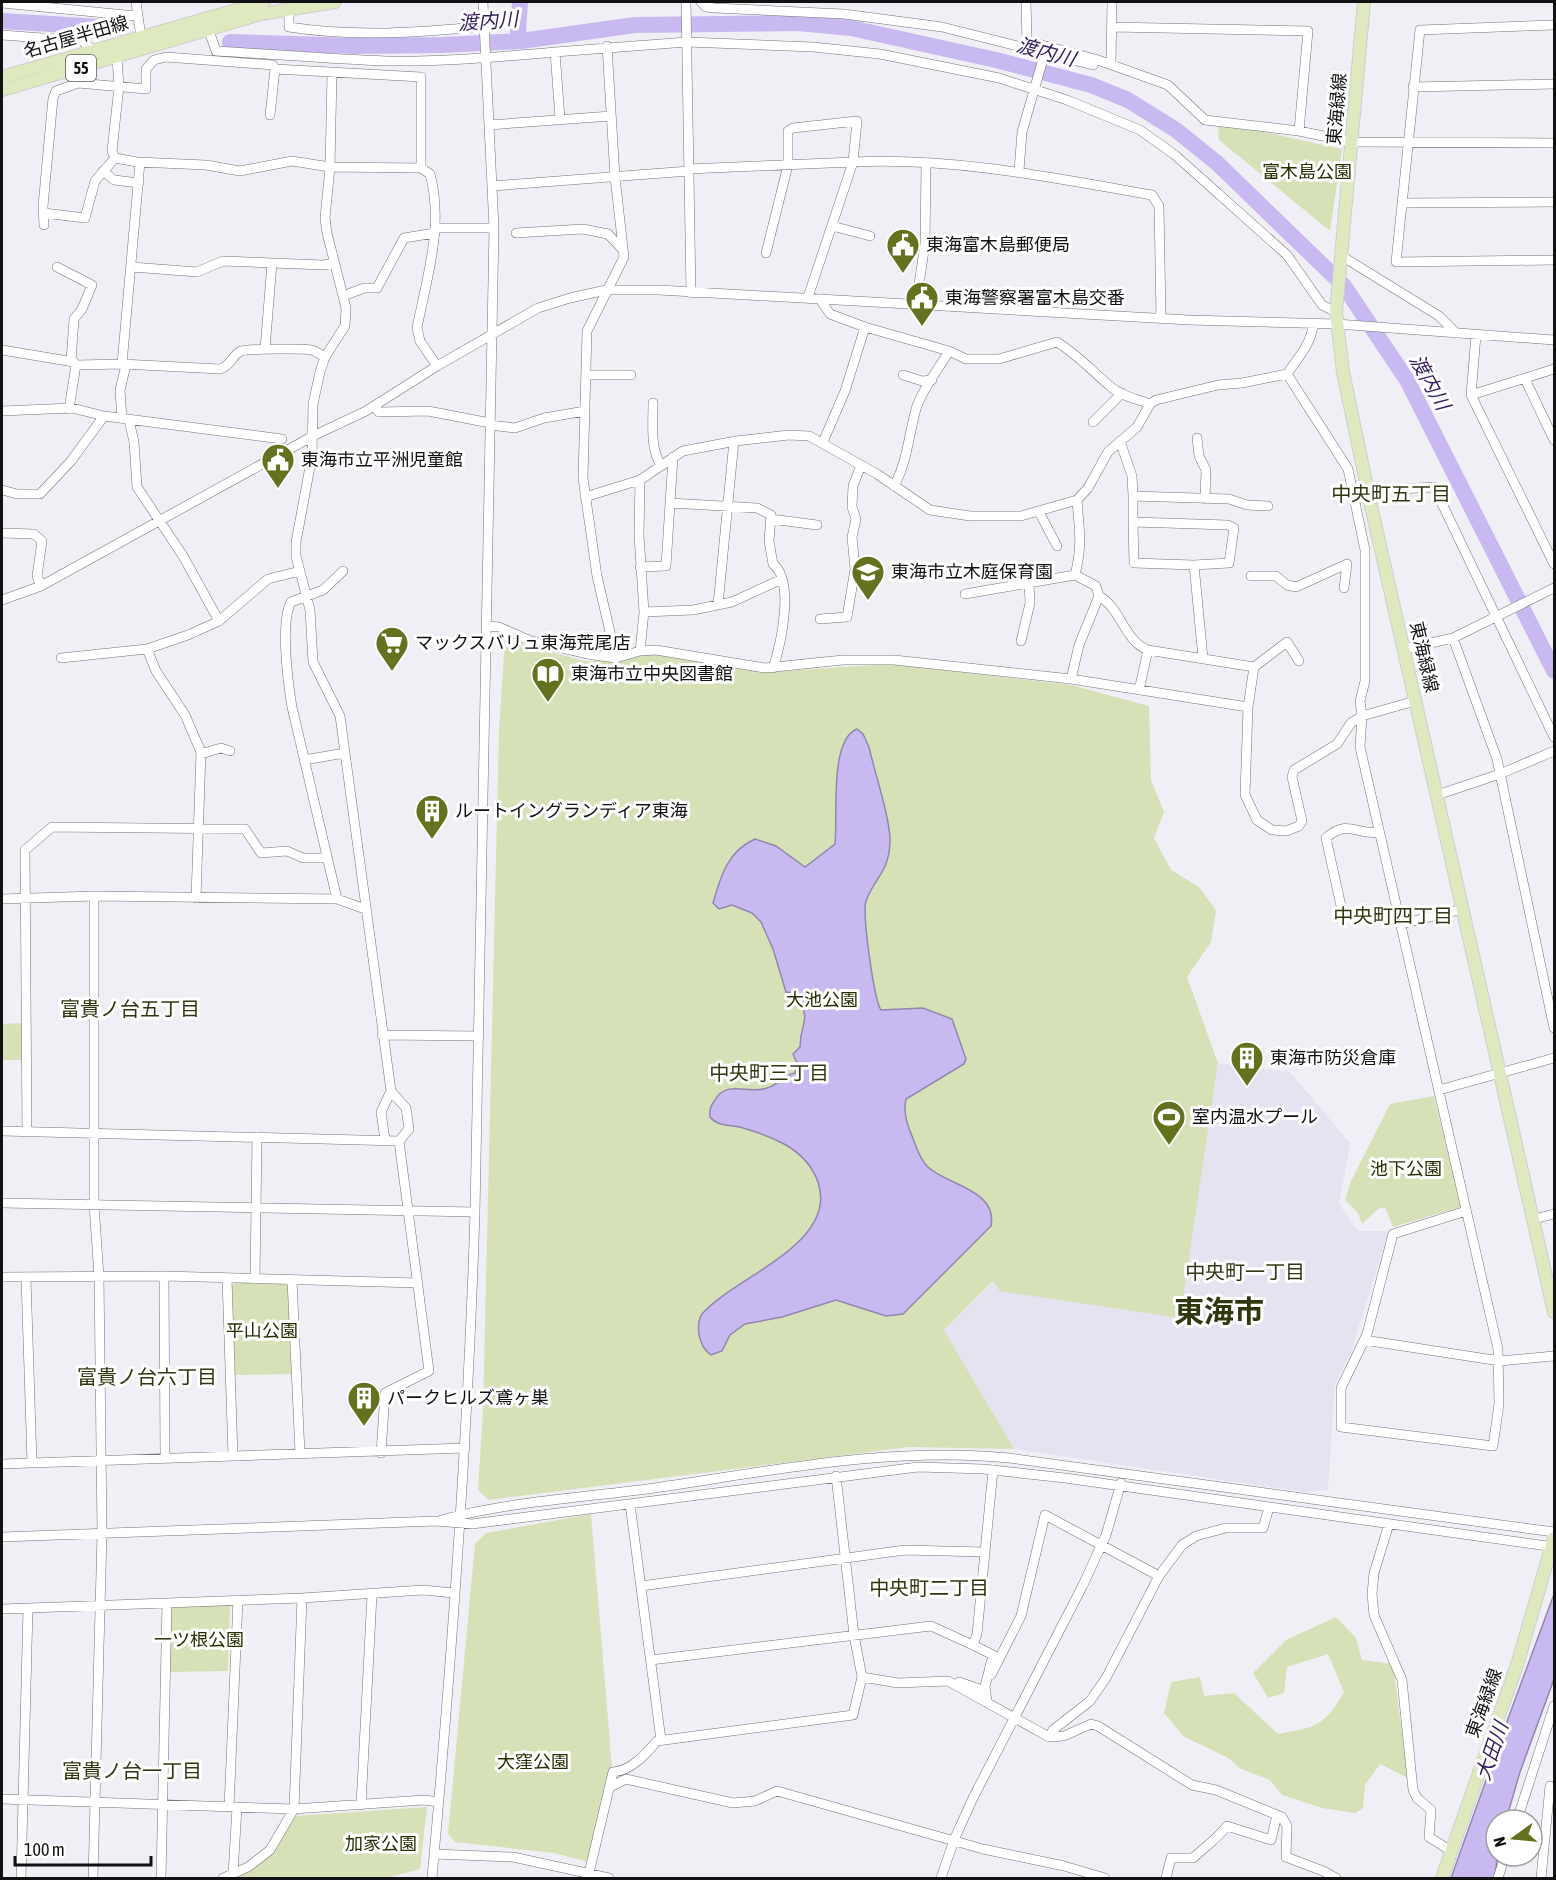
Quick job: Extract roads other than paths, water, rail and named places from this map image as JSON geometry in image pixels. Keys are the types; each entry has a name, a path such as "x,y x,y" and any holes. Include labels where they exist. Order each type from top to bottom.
{"main road":[{"name":"名古屋半田線","path":"2,78 262,2"},
{"name":"名古屋半田線","path":"2,90 117,58 208,28 289,9 335,2"},
{"name":"東海緑線","path":"1364,2 1337,293 1337,318 1343,372 1415,701 1554,1312"},
{"name":"東海緑線","path":"1442,1878 1517,1665 1554,1544"}],"street":[{"path":"136,2 136,16 141,37"},
{"path":"422,1878 432,1878 462,1514 470,1368 493,334 494,228 483,2"},
{"path":"686,2 691,293"},
{"path":"701,2 706,7 715,8 881,18 942,27 1093,65 1095,58"},
{"path":"1026,2 1027,41 1095,58 1168,85 1205,120 1299,132 1352,142 1554,143"},
{"path":"1111,64 1112,2"},
{"path":"2,3 136,16"},
{"path":"289,9 289,27 305,29 392,32 484,29"},
{"path":"1554,25 1420,30 1396,262 1554,260"},
{"path":"1112,27 1308,31 1299,132"},
{"path":"208,28 216,51 388,61 486,59 607,46 687,42 813,47 880,54 1034,86 1140,130 1175,155 1287,255 1322,305 1337,318 1358,327 1554,340"},
{"path":"2,35 83,41 93,51"},
{"path":"607,46 615,177 623,250 622,262 587,332 583,478 597,576 616,658"},
{"path":"555,52 560,120"},
{"path":"1019,171 1022,132 1045,52"},
{"path":"44,225 55,93 60,88 78,83 146,89 146,69 154,60 166,57 273,65 275,69 333,74 421,77 421,168"},
{"path":"115,158 112,151 119,86 117,58"},
{"path":"270,115 275,69"},
{"path":"333,74 330,167 325,218 346,308 345,326 325,357 313,404 313,436 296,542 300,571 307,595 313,662 337,706 391,1091 406,1108 409,1128 399,1141 429,1371 385,1393 381,1453"},
{"path":"1413,87 1554,84"},
{"path":"489,125 611,116"},
{"path":"766,253 788,165 788,131 792,128 857,121 853,162 808,297"},
{"path":"115,158 140,162 206,165 240,171 292,161 330,167 421,168 430,174 434,188 435,230 417,328 420,341 437,366"},
{"path":"44,213 85,218 91,190 115,158"},
{"path":"140,162 120,390 125,419 134,442 137,487 183,556 219,621"},
{"path":"492,186 689,170 853,162 926,164 1019,171 1152,195 1158,206 1161,318"},
{"path":"916,304 925,244 926,164"},
{"path":"103,171 114,180 139,183"},
{"path":"1402,202 1554,202"},
{"path":"832,226 870,236"},
{"path":"343,296 364,288 377,288 404,238 435,230 494,228"},
{"path":"516,233 583,229 608,234 623,250"},
{"path":"1340,260 1439,316 1456,333"},
{"path":"132,267 197,272 223,261 334,263"},
{"path":"265,349 272,263"},
{"path":"57,267 92,285 75,319 69,409"},
{"path":"2,600 41,586 313,436 374,406 437,366 538,308 570,297 606,290 642,289 1313,326 1337,318"},
{"path":"820,299 830,314 865,327 949,351 966,359 999,359 1057,342 1122,393 1150,404"},
{"path":"585,497 640,480 683,450 789,435 809,436 823,442 933,511 1013,517 1039,512 1077,500 1088,488 1108,452 1137,427 1150,404 1156,400 1218,385 1242,383 1287,374 1305,348 1313,326"},
{"path":"823,442 845,391 865,327"},
{"path":"1476,335 1471,395 1554,564"},
{"path":"2,350 73,363 220,369 229,366 237,353 248,349 285,351 300,348 315,351 325,357"},
{"path":"894,486 903,468 905,449 916,410 949,351"},
{"path":"1471,395 1554,369"},
{"path":"1287,374 1348,469 1362,531 1365,558 1365,681 1359,701 1362,716 1360,747 1378,832 1401,924 1500,1361 1499,1404 1493,1446 1341,1427 1341,1388 1364,1340 1393,1234 1466,1211"},
{"path":"586,375 631,375"},
{"path":"903,375 922,381 932,380"},
{"path":"1525,379 1554,440"},
{"path":"1093,422 1122,393"},
{"path":"652,404 657,460 661,465"},
{"path":"374,406 379,412 428,411 515,428 544,418 585,411"},
{"path":"2,411 69,409 125,419 282,439"},
{"path":"2,490 17,494 40,494 71,461 104,416"},
{"path":"1197,438 1199,456 1206,470 1204,499"},
{"path":"718,605 734,441"},
{"path":"1120,441 1132,476 1133,496 1133,522 1134,563 1194,565 1229,562 1234,528 1228,525 1133,522"},
{"path":"640,567 666,566 673,457"},
{"path":"820,619 847,617 855,569 852,537 855,526 852,507 853,486 861,465"},
{"path":"640,480 640,567 644,612 640,651"},
{"path":"1368,491 1434,487 1500,616 1554,737"},
{"path":"1133,496 1229,500 1247,505 1268,506"},
{"path":"1075,575 1081,553 1082,531 1077,500"},
{"path":"670,503 757,508 771,514 769,541 772,564 779,569 782,579 785,618 773,668"},
{"path":"1039,512 1057,546"},
{"path":"771,519 817,525"},
{"path":"2,533 34,534 42,541 37,576 41,586"},
{"path":"1251,576 1274,576 1287,585 1296,587 1365,558"},
{"path":"1344,588 1347,564"},
{"path":"1194,565 1203,658"},
{"path":"61,658 147,649 219,621 268,579 300,571"},
{"path":"337,899 287,680 287,637 288,608 295,598 323,590 344,571"},
{"path":"965,594 1075,575 1096,586 1099,596 1112,607 1134,641 1148,650 1254,667"},
{"path":"644,612 693,610 732,602 782,579"},
{"path":"1021,641 1030,603 1029,583"},
{"path":"1404,649 1453,638 1554,588"},
{"path":"1071,679 1078,645 1099,596"},
{"path":"487,626 499,627 531,641 616,658 640,651 656,650 738,665 773,668 843,660 894,660 1071,679 1248,707"},
{"path":"1453,638 1500,774 1554,1028"},
{"path":"1299,661 1287,642 1254,667 1248,707 1245,795 1249,809 1257,820 1272,830 1287,831 1299,826 1302,820 1292,777 1294,770 1337,744 1351,723 1362,716 1415,701"},
{"path":"147,649 156,671 185,715 201,754 196,898"},
{"path":"1139,690 1148,650"},
{"path":"201,754 221,748 230,751"},
{"path":"1437,795 1500,774 1554,750"},
{"path":"304,760 345,753"},
{"path":"27,1132 23,899 25,850 52,827 244,829 261,853 287,851 303,858 326,858"},
{"path":"1341,906 1326,838 1332,833 1354,827 1369,833 1378,832"},
{"path":"2,899 94,896 337,899 365,909"},
{"path":"93,1878 102,1533 99,1276 94,1205 94,896"},
{"path":"1401,924 1463,909"},
{"path":"382,1035 479,1036"},
{"path":"1438,1090 1554,1058"},
{"path":"385,1140 381,1112 391,1091"},
{"path":"2,1131 399,1141"},
{"path":"255,1279 257,1137"},
{"path":"2,1203 475,1212"},
{"path":"1534,1219 1554,1214"},
{"path":"2,1277 164,1276 417,1283"},
{"path":"164,1276 165,1457"},
{"path":"26,1278 32,1463"},
{"path":"227,1278 233,1456"},
{"path":"292,1280 300,1453"},
{"path":"1364,1340 1500,1361 1554,1356"},
{"path":"2,1464 465,1449"},
{"path":"436,1521 462,1514 835,1463 898,1457 995,1457 1554,1532"},
{"path":"2,1537 436,1521 461,1525 918,1467 993,1470 1554,1544"},
{"path":"973,1645 977,1635 993,1470"},
{"path":"941,1878 954,1839 1102,1544 1121,1487 1122,1473"},
{"path":"589,1874 613,1772 619,1772 644,1757 661,1740 853,1715 862,1677 854,1635 836,1476"},
{"path":"630,1504 661,1740"},
{"path":"1049,1737 1053,1730 1090,1701 1096,1693 1159,1576 1182,1545 1196,1536 1226,1528 1263,1528 1269,1508"},
{"path":"988,1675 991,1675 1002,1658 1021,1616 1045,1515 1159,1576"},
{"path":"1389,1524 1374,1573 1371,1594 1374,1615 1402,1680 1413,1790 1417,1798 1431,1810 1429,1837 1451,1851"},
{"path":"641,1586 905,1550 984,1552"},
{"path":"2,1610 372,1595 423,1590 454,1593"},
{"path":"361,1804 372,1595"},
{"path":"223,1878 233,1875 270,1850 294,1809 302,1598"},
{"path":"233,1875 238,1599"},
{"path":"161,1878 167,1603"},
{"path":"21,1878 25,1800 28,1609"},
{"path":"651,1660 931,1626 993,1655 988,1675 987,1702"},
{"path":"862,1677 898,1683 948,1681 1049,1737 1064,1737 1091,1724 1098,1726 1192,1785 1216,1790 1282,1817 1287,1826 1286,1857 1323,1870 1336,1878"},
{"path":"954,1684 961,1682 986,1691"},
{"path":"1521,1808 1554,1706"},
{"path":"610,1786 626,1779 733,1803 755,1801 777,1791 1105,1878"},
{"path":"1531,1779 1552,1786 1544,1857"},
{"path":"2,1799 294,1809 424,1800 439,1802"},
{"path":"1166,1878 1171,1858 1193,1858 1209,1843 1214,1842 1227,1826 1270,1840 1277,1815"},
{"path":"434,1854 513,1857 609,1878"}],"waterway":[{"path":"520,2 518,32 521,41"},
{"name":"渡内川","path":"2,21 117,28"},
{"name":"渡内川","path":"230,42 358,46 443,45 521,41 635,25 798,23 851,28 996,60 1091,85 1128,100 1176,130 1217,163 1344,286 1407,380 1554,671"}],"place":[{"name":"東海富木島郵便局","path":"903,274"},
{"name":"東海警察署富木島交番","path":"922,327"},
{"name":"東海市立平洲児童館","path":"278,489"},
{"name":"東海市立木庭保育園","path":"868,601"},
{"name":"マックスバリュ東海荒尾店","path":"392,672"},
{"name":"東海市立中央図書館","path":"548,703"},
{"name":"ルートイングランディア東海","path":"432,840"},
{"name":"東海市防災倉庫","path":"1247,1087"},
{"name":"室内温水プール","path":"1169,1146"},
{"name":"パークヒルズ鳶ヶ巣","path":"364,1427"}],"district":[{"name":"中央町五丁目","path":"1391,494"},
{"name":"中央町四丁目","path":"1393,916"},
{"name":"富貴ノ台五丁目","path":"130,1009"},
{"name":"中央町三丁目","path":"769,1073"},
{"name":"中央町一丁目","path":"1245,1272"},
{"name":"東海市","path":"1219,1312"},
{"name":"富貴ノ台六丁目","path":"147,1377"},
{"name":"中央町二丁目","path":"929,1588"},
{"name":"富貴ノ台一丁目","path":"132,1771"}],"park label":[{"name":"富木島公園","path":"1307,172"},
{"name":"大池公園","path":"822,1000"},
{"name":"池下公園","path":"1406,1169"},
{"name":"平山公園","path":"262,1331"},
{"name":"一ツ根公園","path":"199,1640"},
{"name":"大窪公園","path":"533,1762"},
{"name":"加家公園","path":"381,1844"}],"water label":[{"name":"大田川","path":"1492,1751"}]}
